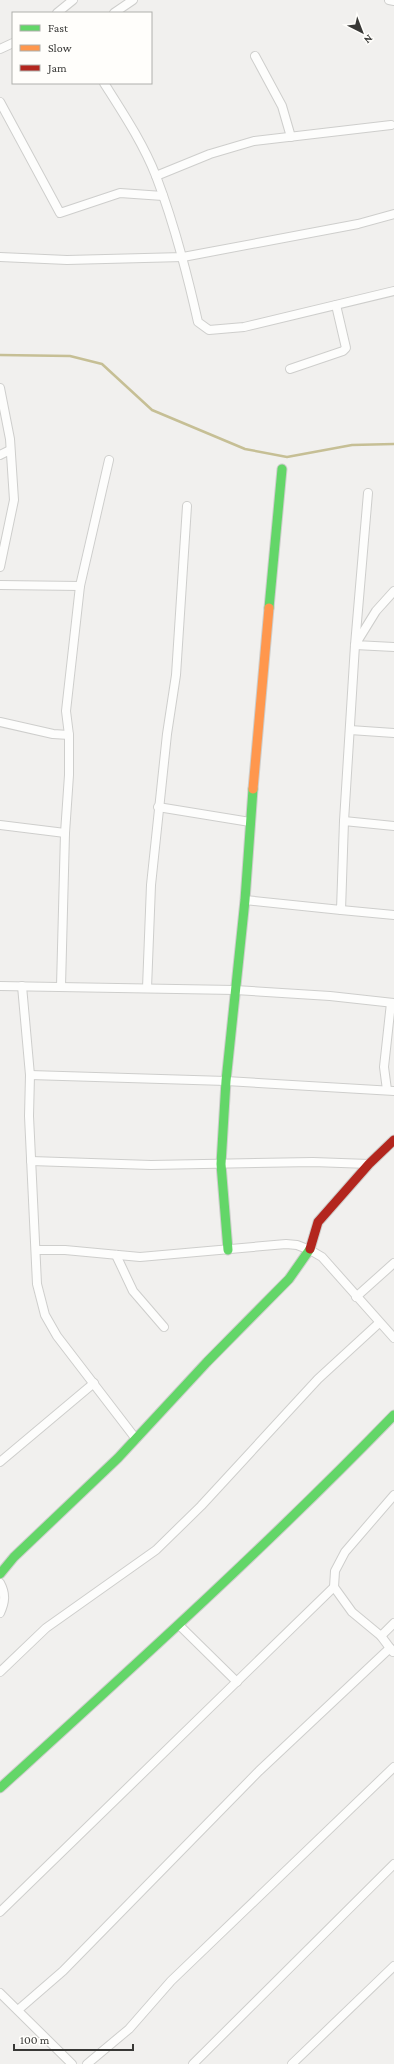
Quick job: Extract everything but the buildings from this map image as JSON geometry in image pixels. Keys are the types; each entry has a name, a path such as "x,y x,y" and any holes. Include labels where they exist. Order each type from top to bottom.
{"street":[{"path":"58,12 73,0"},
{"path":"115,12 133,0"},
{"path":"389,0 394,1"},
{"path":"0,49 12,43"},
{"path":"255,56 282,106 291,137"},
{"path":"105,84 141,143 156,176 183,257 198,322 208,330 244,327 394,291"},
{"path":"0,104 60,213 120,193 162,196"},
{"path":"156,176 210,154 254,141 391,124"},
{"path":"0,257 67,260 183,257 358,224 394,214"},
{"path":"290,370 343,351 346,348 336,304"},
{"path":"0,388 10,450 14,500 0,567"},
{"path":"0,455 10,450"},
{"path":"61,986 69,735 66,711 80,586 109,460"},
{"path":"228,1250 221,1164 226,1081 236,990 282,469"},
{"path":"341,910 344,821 355,645 368,493"},
{"path":"147,988 151,885 158,807 176,675 187,506"},
{"path":"0,585 80,586"},
{"path":"355,645 376,611 394,591"},
{"path":"355,645 394,647"},
{"path":"0,722 53,734 69,735"},
{"path":"350,730 394,733"},
{"path":"158,807 250,822"},
{"path":"344,821 394,826"},
{"path":"0,825 65,834"},
{"path":"244,900 394,915"},
{"path":"0,986 236,990 330,996 392,1003 384,1067 390,1091 226,1081 30,1075"},
{"path":"22,986 30,1075 29,1116 37,1250 37,1284 45,1315 56,1336 136,1439"},
{"path":"0,1574 14,1557 136,1439 207,1362 289,1279 310,1250 318,1222 369,1164 394,1140"},
{"path":"31,1161 151,1165 313,1162 369,1164"},
{"path":"37,1250 140,1257 286,1244 297,1245 322,1257 379,1323 394,1338"},
{"path":"116,1255 133,1291 164,1327"},
{"path":"356,1297 394,1263"},
{"path":"0,1672 46,1628 156,1550 201,1506 318,1379 379,1323"},
{"path":"0,1462 94,1383"},
{"path":"0,1788 179,1624 330,1481 394,1415"},
{"path":"18,2010 63,1971 259,1771 392,1650 381,1636 352,1612 334,1587 335,1571 345,1552 394,1495"},
{"path":"0,1583 4,1591 5,1604 0,1613"},
{"path":"0,1912 334,1587"},
{"path":"381,1636 394,1623"},
{"path":"179,1624 237,1682"},
{"path":"87,2064 129,2029 182,1971 394,1767"},
{"path":"193,2064 394,1864"},
{"path":"292,2064 394,1966"},
{"path":"0,1993 72,2064"}],"waterway":[{"path":"0,355 70,356 102,364 152,410 245,449 287,457 352,445 394,444"}],"traffic: fast":[{"path":"269,608 282,469"},
{"path":"228,1250 221,1164 226,1081 245,900 253,789"},
{"path":"0,1574 14,1557 118,1458 207,1362 289,1279 310,1249"},
{"path":"0,1788 249,1558 394,1415"}],"traffic: slow":[{"path":"253,789 269,608"}],"traffic: jam":[{"path":"310,1249 318,1222 369,1164 394,1140"}]}
